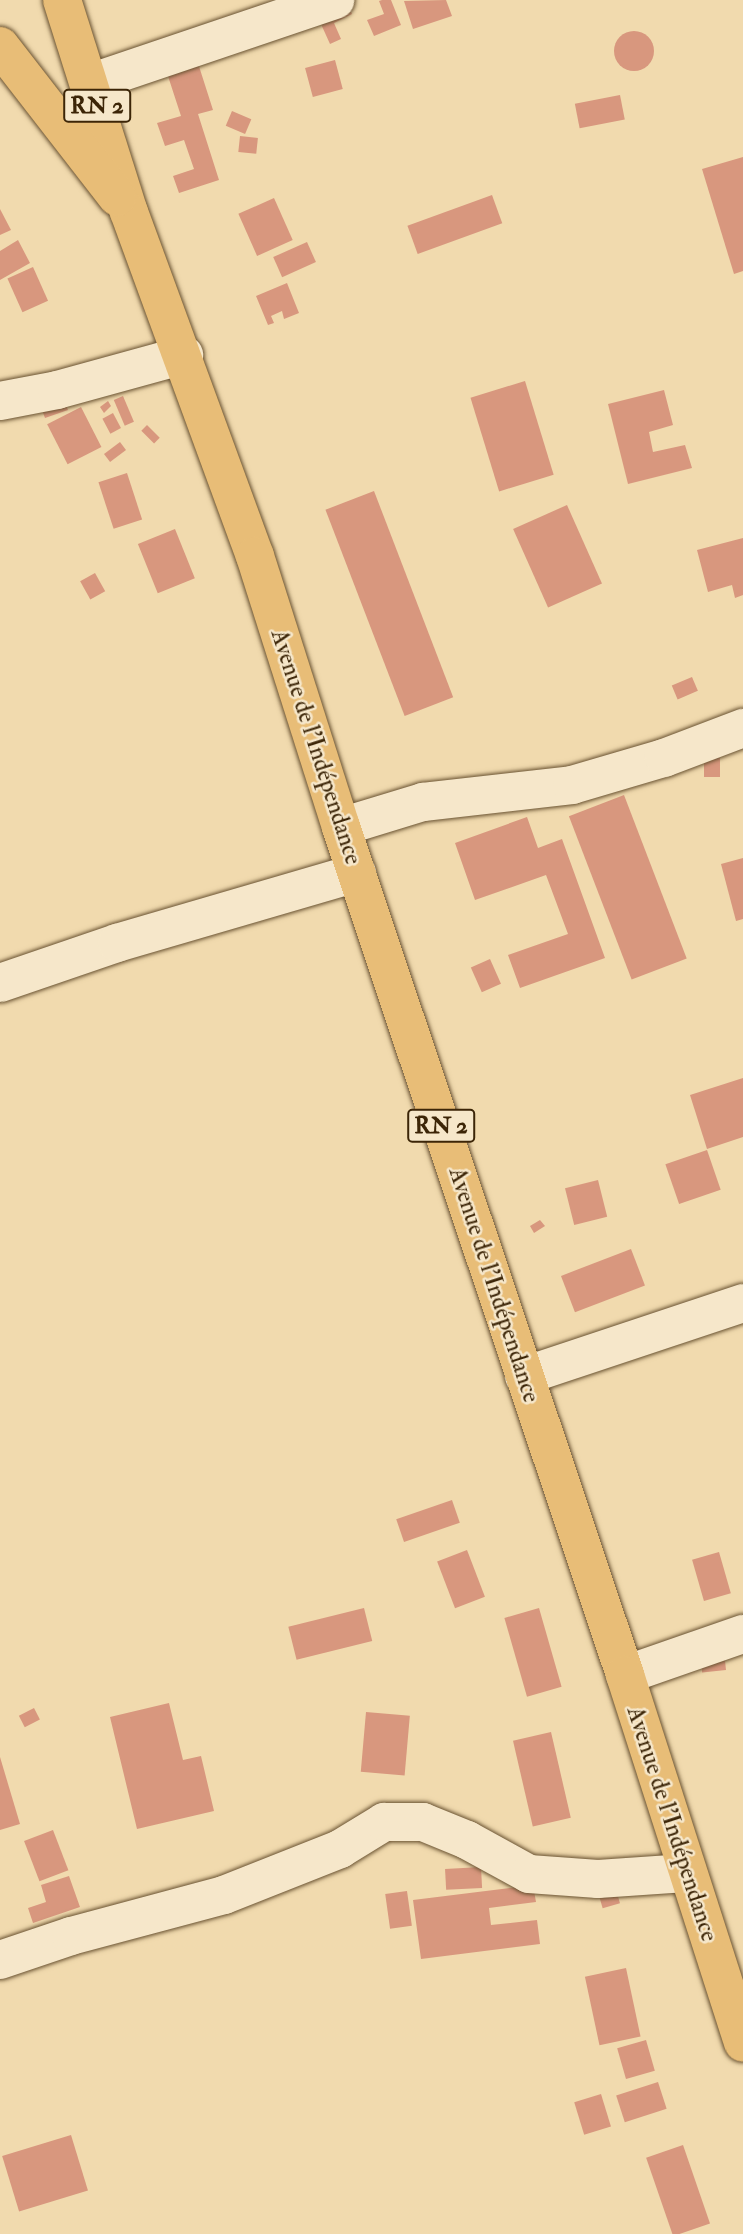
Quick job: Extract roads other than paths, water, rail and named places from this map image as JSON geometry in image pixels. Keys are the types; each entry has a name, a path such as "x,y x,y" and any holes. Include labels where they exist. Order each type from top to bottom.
{"main road":[{"name":"RN 2","path":"62,0 129,212"},
{"path":"0,46 129,212"},
{"name":"Avenue de l'Indépendance","path":"129,212 184,355 255,556 341,827 625,1675 686,1873 743,2043"}],"street":[{"path":"90,83 335,0"},
{"path":"0,401 57,390 184,355"},
{"path":"341,827 423,802 572,785 664,758 743,727"},
{"path":"0,983 117,943 357,873"},
{"path":"524,1376 743,1303"},
{"path":"625,1675 743,1634"},
{"path":"0,1960 71,1936 224,1895 340,1849 384,1822 423,1822 467,1840 529,1874 598,1879 686,1873"}]}
